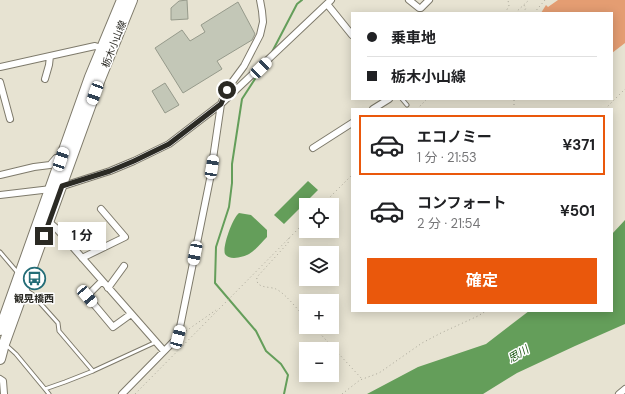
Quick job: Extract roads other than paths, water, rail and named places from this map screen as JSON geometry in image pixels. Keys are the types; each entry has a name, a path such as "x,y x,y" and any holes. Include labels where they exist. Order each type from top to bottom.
{"main road":[{"name":"栃木小山線","path":"0,360 4,344 62,186 122,0"},
{"name":"栃木小山線","path":"1,324 61,159 106,49 132,0"}],"street":[{"path":"122,394 178,337 210,180 221,104 227,90 244,66 260,35 263,22 260,0"},
{"path":"409,0 421,8 429,0"},
{"path":"0,195 51,189 62,186 110,171 169,144 221,104 329,2 351,34"},
{"path":"0,67 95,46 106,49"},
{"path":"45,79 50,56"},
{"path":"0,82 10,119"},
{"path":"375,108 387,100"},
{"path":"313,148 351,124"},
{"path":"0,175 50,165 56,158 61,159"},
{"path":"82,258 125,237 101,209"},
{"path":"49,222 56,228 164,351"},
{"path":"108,288 124,266"},
{"path":"102,280 87,296 114,327 131,314"},
{"path":"0,379 4,383 4,394"},
{"path":"619,394 625,389"}],"lane":[{"path":"403,100 406,105"},
{"path":"0,252 19,275"},
{"path":"24,289 32,294 58,323 59,331 93,371"},
{"path":"45,389 93,371 156,342"},
{"path":"4,344 10,347 49,394"}],"water":[{"path":"308,181 318,190 310,198 299,198 299,209 284,224 274,215"},
{"path":"239,213 251,215 267,230 267,237 249,254 233,258 227,256 224,250 231,226"},
{"name":"思川","path":"625,220 625,324 517,373 483,394 367,394 418,367 486,344 528,312 613,312 613,233"}],"waterway":[{"path":"272,52 297,4 302,0"},
{"path":"262,68 242,99 232,164 232,183 229,207 216,247 215,283 256,331 266,351 281,364 288,375 284,394"}],"place":[{"name":"観晃橋西","path":"34,278"}]}
